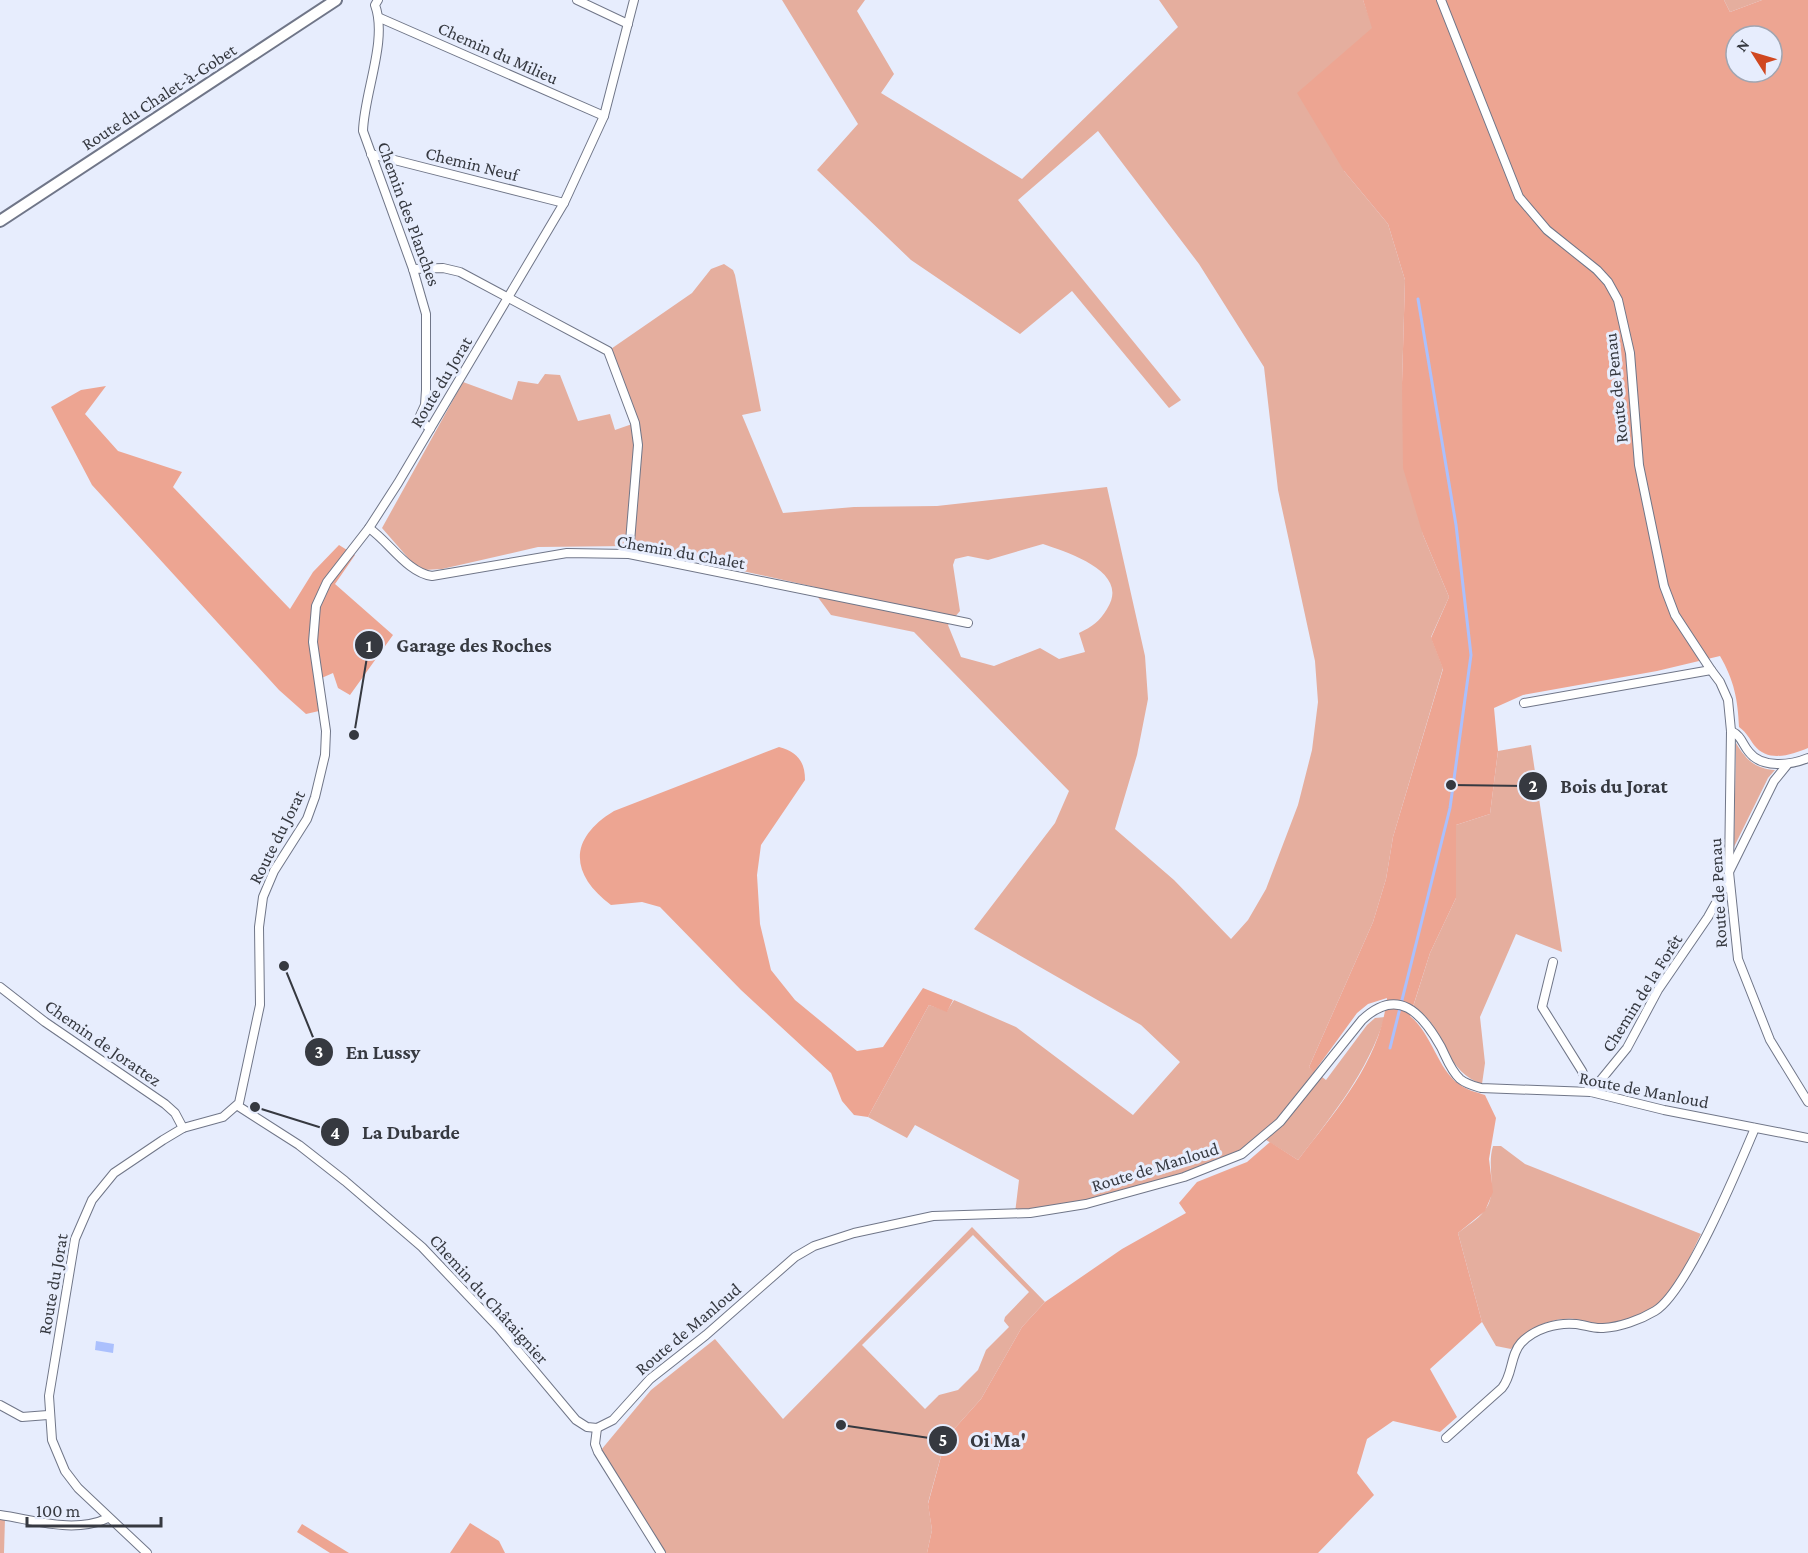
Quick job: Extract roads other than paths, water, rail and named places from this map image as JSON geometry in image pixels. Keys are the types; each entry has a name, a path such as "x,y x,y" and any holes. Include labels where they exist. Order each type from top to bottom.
{"main road":[{"name":"Route du Chalet-à-Gobet","path":"0,221 336,0"}],"street":[{"path":"577,0 628,24"},
{"name":"Route du Jorat","path":"147,1553 78,1488 64,1471 52,1440 48,1415 69,1269 82,1218 92,1200 114,1173 183,1128 218,1119 238,1106 243,1092 260,1005 259,927 263,897 274,871 307,819 325,755 326,731 314,654 314,615 327,582 369,528 508,300 564,203 604,116 634,0"},
{"name":"Route de Penau","path":"1441,0 1519,197 1547,230 1597,270 1608,282 1618,300 1630,353 1640,465 1664,586 1674,615 1720,682 1728,700 1731,731 1729,873 1738,959 1747,987 1770,1040 1808,1102"},
{"path":"375,2 380,18"},
{"name":"Chemin du Milieu","path":"380,18 604,116"},
{"name":"Chemin des Planches","path":"380,18 363,110 363,131 423,298 428,327 425,405 419,418 430,429"},
{"name":"Chemin Neuf","path":"371,154 564,203"},
{"path":"413,269 450,268 508,300 601,346 612,357 635,423 638,445 629,554"},
{"name":"Chemin du Chalet","path":"369,528 389,543 414,570 432,576 567,553 629,554 968,623"},
{"path":"1524,703 1711,670"},
{"path":"1731,731 1739,734 1749,752 1756,758 1787,765 1808,758"},
{"name":"Chemin de la Forêt","path":"1591,1092 1627,1048 1658,990 1708,917 1726,885 1729,873 1770,790 1787,765"},
{"path":"1553,962 1542,1007 1582,1071 1591,1092"},
{"name":"Chemin de Jorattez","path":"0,987 45,1022 165,1104 175,1113 183,1128"},
{"name":"Route de Manloud","path":"597,1428 613,1420 650,1378 706,1335 795,1257 814,1246 854,1233 925,1218 1030,1213 1086,1204 1184,1177 1242,1154 1280,1122 1362,1020 1372,1010 1385,1004 1398,1004 1410,1008 1431,1031 1454,1073 1468,1084 1481,1088 1591,1092 1664,1110 1808,1138"},
{"name":"Chemin du Châtaignier","path":"238,1106 299,1145 382,1211 422,1247 498,1327 576,1420 587,1427 597,1428"},
{"path":"1446,1438 1508,1382 1516,1348 1532,1333 1546,1328 1574,1324 1600,1328 1615,1327 1653,1312 1668,1300 1705,1237 1755,1128"},
{"path":"0,1405 22,1417 48,1415"},
{"path":"597,1428 595,1443 598,1452 661,1553"},
{"path":"0,1515 76,1526 90,1525 108,1518"}],"water":[{"path":"96,1341 114,1344 113,1353 95,1350"}],"waterway":[{"path":"1390,1048 1450,808 1471,655 1456,525 1418,299"}],"place":[{"name":"Garage des Roches","path":"354,735"},
{"name":"Bois du Jorat","path":"1451,785"},
{"name":"En Lussy","path":"284,966"},
{"name":"La Dubarde","path":"255,1107"},
{"name":"Oi Ma'","path":"841,1425"}]}
